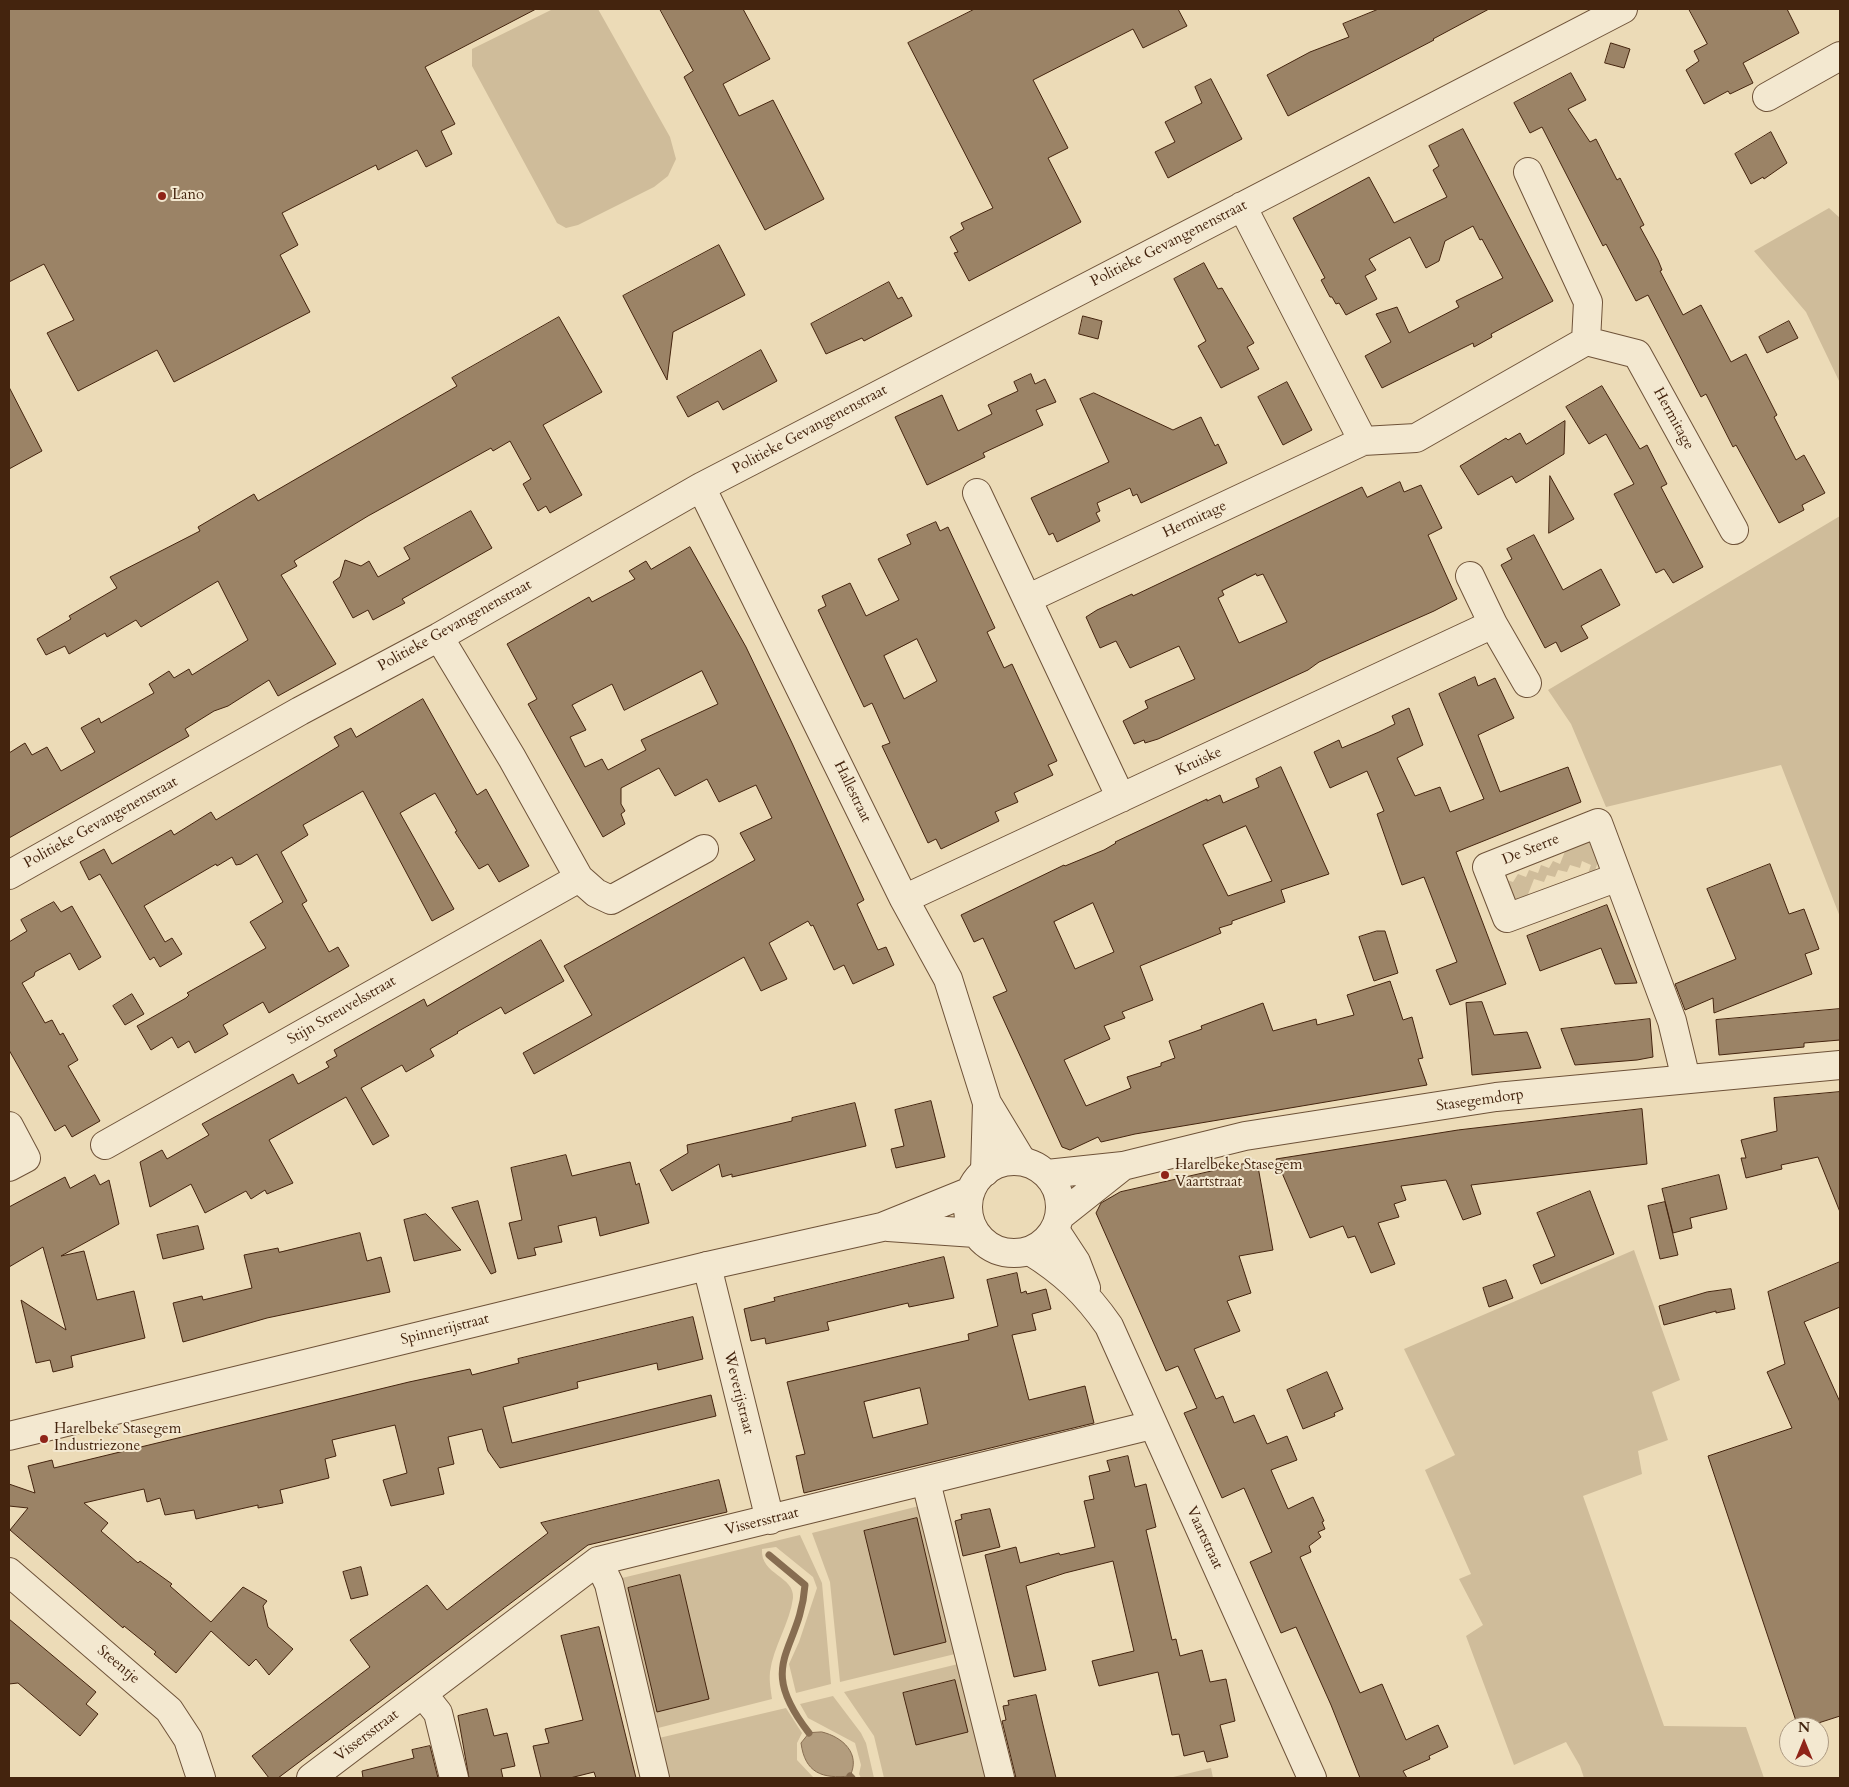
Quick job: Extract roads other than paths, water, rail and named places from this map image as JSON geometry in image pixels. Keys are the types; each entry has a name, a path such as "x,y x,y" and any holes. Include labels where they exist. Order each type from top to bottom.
{"street":[{"name":"Politieke Gevangenenstraat","path":"9,875 300,711 439,637 701,487 1623,9"},
{"path":"1767,97 1840,56"},
{"path":"1528,172 1588,302 1586,341"},
{"path":"1242,206 1363,441"},
{"name":"Hermitage","path":"1027,599 1363,441 1416,438 1586,341 1637,354 1734,530"},
{"name":"Hallestraat","path":"701,487 904,899 948,979 987,1102 1022,1161"},
{"path":"978,493 1121,798"},
{"path":"1470,576 1527,683"},
{"name":"Kruiske","path":"904,899 1494,624"},
{"path":"439,637 512,758 579,878 596,893 612,900 704,848"},
{"name":"De Sterre","path":"1618,877 1507,918 1487,867 1598,823 1672,1021 1686,1079"},
{"name":"Stijn Streuvelsstraat","path":"105,1145 435,957 579,878"},
{"name":"Stasegemdorp","path":"1047,1174 1123,1166 1245,1136 1496,1097 1840,1065"},
{"name":"Hallestraat","path":"978,1181 987,1102"},
{"path":"9,1126 26,1158 9,1167"},
{"path":"1009,1161 1022,1161 1035,1166 1047,1174 1056,1186 1060,1201 1058,1223 1040,1246 1030,1251 1015,1254 1000,1251 986,1244 976,1233 970,1220 968,1205 978,1181 996,1164 1009,1161"},
{"name":"Stasegemdorp","path":"1058,1223 1123,1166"},
{"name":"Spinnerijstraat","path":"9,1436 707,1266 882,1227 978,1181"},
{"name":"Vaartstraat","path":"1058,1223 1092,1301"},
{"name":"Spinnerijstraat","path":"882,1227 976,1233"},
{"name":"Vaartstraat","path":"1030,1251 1060,1270 1092,1301 1110,1326 1152,1425 1312,1778"},
{"name":"Weverijstraat","path":"707,1266 770,1520"},
{"name":"Vissersstraat","path":"312,1778 598,1561 1152,1425"},
{"path":"926,1482 1000,1778"},
{"path":"598,1561 609,1584 655,1778"},
{"name":"Steentje","path":"9,1572 169,1710 188,1739 201,1778"},
{"path":"423,1694 438,1713 454,1778"}],"waterway":[{"path":"769,1555 805,1585 801,1608 784,1658 782,1673 784,1689 793,1709 809,1733"}],"place":[{"name":"Lano","path":"162,196"},
{"name":"Harelbeke Stasegem Vaartstraat","path":"1165,1175"},
{"name":"Harelbeke Stasegem Industriezone","path":"44,1439"}]}
